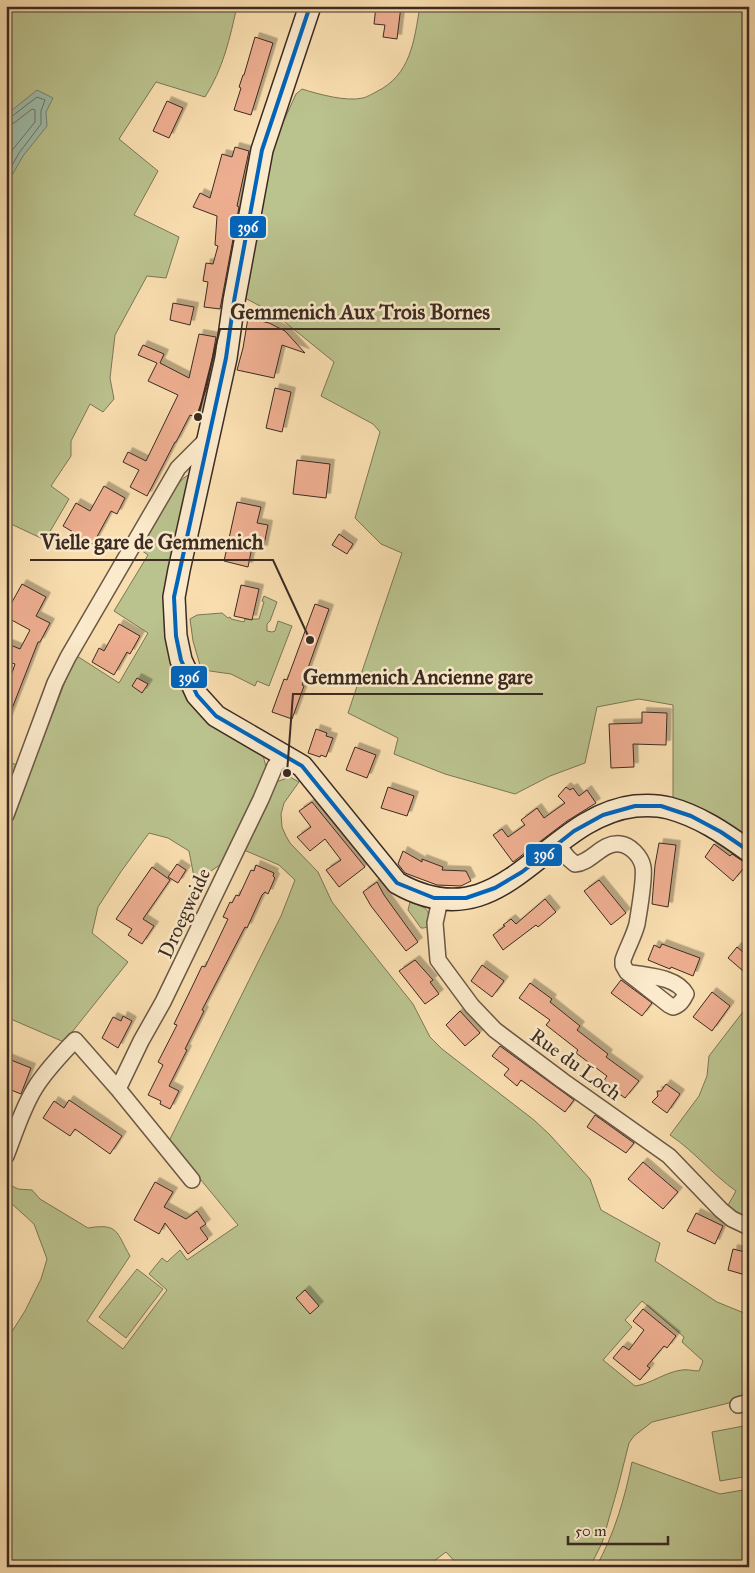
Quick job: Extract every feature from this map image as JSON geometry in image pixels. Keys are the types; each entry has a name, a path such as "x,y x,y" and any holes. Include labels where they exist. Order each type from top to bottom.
{"main road":[{"path":"310,6 262,150 235,292 226,358 174,597 176,636 181,660 197,695 216,716 302,766 312,776 358,837 397,884 408,890 440,900 473,898 489,892 511,880 596,818 616,810 648,805 668,807 707,822 749,851"}],"street":[{"path":"6,815 55,683 68,656 178,468 209,437"},
{"name":"Droegweide","path":"118,1089 167,994 275,766 285,755"},
{"path":"558,844 575,864 582,863 603,847 618,844 629,846 643,865 636,926 623,960 623,965 628,972"},
{"name":"Rue du Loch","path":"440,900 435,923 438,960 472,1006 495,1030 563,1081 670,1156 721,1210 749,1227"},
{"path":"6,1156 35,1087 52,1064 75,1040 118,1089 192,1180"}],"green space":[{"path":"6,6 237,6 229,41 221,64 205,97 156,82 119,139 158,171 134,215 179,237 166,278 147,276 115,335 110,378 114,399 103,412 90,404 71,441 71,456 51,486 69,499 45,540 11,524 6,531"},
{"path":"420,6 749,6 749,839 713,814 673,799 673,705 639,699 597,707 585,763 550,776 515,794 445,774 394,754 398,738 348,713 402,553 381,544 355,518 380,432 373,424 321,396 334,362 275,314 243,297 271,149 296,94 302,89 332,97 356,99 368,96 388,85 404,67 409,56 416,32"},
{"path":"189,475 192,480 175,665 263,755 266,767 224,862 195,882 189,851 168,838 149,833 98,907 92,933 128,962 64,1042 6,1017 6,834 70,669 77,656 119,683 148,633 114,611 148,555 141,550 162,508 176,486"},
{"path":"264,596 277,602 267,624 267,631 275,631 278,621 292,626 269,686 257,681 255,686 231,674 210,671 200,665 193,641 190,619 197,615 222,613 228,618 244,622 245,619 259,619"},
{"path":"6,761 17,765 6,796"},
{"path":"290,777 299,782 284,803 281,814 282,827 286,836 290,843 318,872 332,902 413,1004 430,1037 442,1049 534,1120 550,1135 590,1179 601,1210 660,1243 655,1261 717,1302 749,1315 749,1398 652,1422 634,1436 629,1443 602,1543 590,1567 460,1567 446,1552 426,1567 6,1567 6,1341 25,1311 41,1279 47,1259 34,1224 11,1203 6,1194 6,1183 18,1189 32,1190 40,1199 88,1228 111,1228 119,1235 130,1256 87,1321 123,1349 167,1290 149,1274 162,1258 167,1262 180,1250 187,1260 238,1225 169,1141 281,916 295,880 279,865 244,850 276,782","holes":["642,1301 684,1337 682,1342 703,1361 699,1371 676,1371 635,1386 603,1360 632,1327 625,1320"]},
{"path":"410,902 426,909 429,915 429,926 421,928 408,910"},
{"path":"749,1004 749,1219 727,1207 736,1191 670,1135 699,1096 707,1076 709,1056"},
{"path":"137,1269 163,1289 126,1338 99,1317"},
{"path":"749,1425 749,1476 720,1481 712,1432"},
{"path":"632,1462 720,1494 749,1489 749,1567 596,1567 618,1516"}],"water":[{"path":"37,90 53,98 46,112 47,126 23,156 11,177 6,177 6,115"}],"building":[{"path":"376,6 401,6 397,39 383,37 385,25 374,24"},
{"path":"255,37 273,43 251,115 234,110 241,88 239,87"},
{"path":"167,101 183,108 169,138 153,131"},
{"path":"235,147 249,151 237,206 239,207 220,309 204,307 208,282 203,281 206,263 213,264 218,246 215,245 217,216 193,207 200,193 210,198 222,154 232,157"},
{"path":"173,303 194,307 190,325 170,320"},
{"path":"248,318 269,323 285,331 305,353 282,345 274,378 237,370"},
{"path":"199,334 216,337 207,387 196,417 190,415 147,496 130,487 139,470 123,462 128,452 146,461 178,395 148,381 157,363 138,355 143,345 164,354 160,363 189,378"},
{"path":"275,388 291,392 282,432 266,428"},
{"path":"297,460 330,464 326,498 293,494"},
{"path":"104,486 125,498 117,514 111,511 93,544 63,526 76,503 90,511"},
{"path":"237,502 261,507 257,523 268,525 263,550 252,547 248,567 224,561"},
{"path":"339,534 353,544 347,554 332,545"},
{"path":"22,584 46,597 36,616 50,623 40,642 38,642 6,724 6,691 15,664 6,661 6,650 8,644 20,649 30,630 6,617 6,613"},
{"path":"241,585 259,589 252,620 234,616"},
{"path":"315,604 329,609 292,719 272,712 284,679 287,680"},
{"path":"119,624 140,636 130,654 127,652 114,675 92,662 99,648 104,651"},
{"path":"137,678 148,684 142,693 132,686"},
{"path":"642,712 667,713 666,745 633,744 634,767 611,768 609,724 642,723"},
{"path":"316,729 327,733 326,736 333,738 326,757 308,753"},
{"path":"355,747 376,755 367,778 346,770"},
{"path":"388,787 414,796 407,816 381,808"},
{"path":"566,787 570,790 573,788 579,796 587,790 596,803 567,821 513,862 493,835 502,829 508,837 525,825 521,820 537,808 544,818 565,803 558,796"},
{"path":"312,802 365,867 339,887 326,870 341,860 325,839 310,851 297,837 311,827 299,811"},
{"path":"659,843 676,845 668,907 652,904"},
{"path":"714,844 730,856 732,854 747,864 733,881 705,857"},
{"path":"403,851 422,862 422,859 443,867 442,870 466,871 471,881 461,886 437,885 405,873 398,864"},
{"path":"177,864 186,870 178,883 168,877"},
{"path":"256,865 274,873 273,876 275,878 268,894 265,892 262,895 247,928 245,927 202,1010 204,1011 169,1086 179,1091 170,1109 160,1104 161,1101 148,1095 163,1065 158,1062 177,1025 174,1024 202,966 205,967 228,919 223,917 230,902 232,903 236,895 239,896 251,870 254,871"},
{"path":"152,867 170,880 143,919 154,926 142,944 128,935 132,929 116,919"},
{"path":"599,880 626,913 611,925 584,891"},
{"path":"377,882 384,895 418,942 406,951 371,906 363,892"},
{"path":"545,899 556,912 538,927 536,925 503,950 493,935 511,919 516,924"},
{"path":"662,944 700,958 693,976 648,960 654,945 660,948"},
{"path":"737,947 749,957 749,976 728,958"},
{"path":"415,960 433,980 430,982 439,994 425,1004 399,971"},
{"path":"482,965 504,981 492,997 471,981"},
{"path":"621,980 652,1003 642,1016 611,993"},
{"path":"530,983 552,999 550,1002 580,1026 577,1030 608,1054 606,1057 639,1081 625,1098 603,1082 607,1076 576,1053 578,1050 546,1025 550,1020 519,998"},
{"path":"712,992 730,1006 712,1031 693,1017"},
{"path":"460,1011 480,1033 465,1046 446,1025"},
{"path":"123,1016 132,1021 118,1048 102,1038 113,1017 121,1021"},
{"path":"500,1046 574,1100 565,1112 521,1080 517,1086 504,1075 509,1069 492,1056"},
{"path":"6,1058 31,1068 21,1094 6,1088 10,1080 6,1078"},
{"path":"666,1084 680,1094 667,1113 652,1102 658,1096 657,1091 661,1091"},
{"path":"69,1100 122,1136 110,1154 75,1129 70,1136 43,1118 54,1101 64,1108"},
{"path":"595,1115 634,1143 626,1153 587,1127"},
{"path":"643,1162 678,1192 663,1209 628,1179"},
{"path":"155,1182 173,1192 164,1207 186,1219 197,1211 206,1224 200,1228 208,1239 188,1254 165,1223 159,1234 134,1220"},
{"path":"696,1213 723,1226 715,1244 687,1231"},
{"path":"733,1249 749,1253 749,1276 728,1270"},
{"path":"305,1290 319,1306 310,1314 296,1298"},
{"path":"643,1309 676,1336 667,1348 664,1346 647,1366 650,1368 640,1380 613,1358 623,1346 629,1350 644,1330 633,1321"}],"transit line":[{"name":"396","path":"310,6 262,150 234,301 226,358 174,597 176,636 181,660 197,695 216,716 302,766 397,883 434,898 466,898 495,888 522,872 574,831 603,815 635,806 661,806 691,816 721,832 749,851"}],"place":[{"name":"Gemmenich Aux Trois Bornes","path":"198,417"},
{"name":"Vielle gare de Gemmenich","path":"310,640"},
{"name":"Gemmenich Ancienne gare","path":"287,773"}]}
